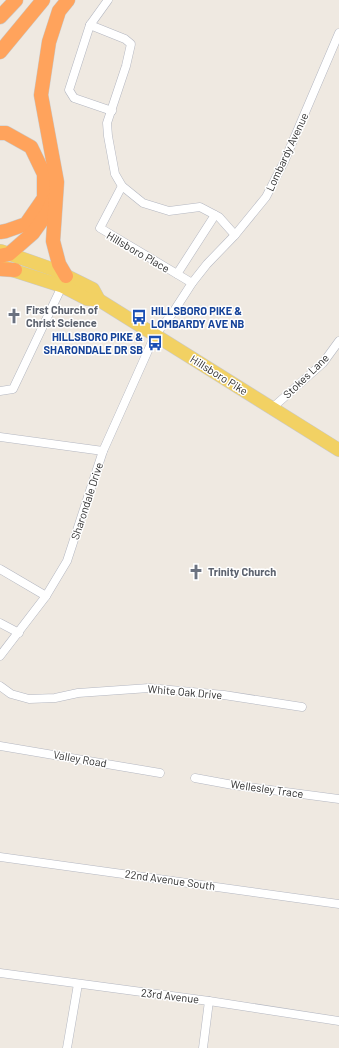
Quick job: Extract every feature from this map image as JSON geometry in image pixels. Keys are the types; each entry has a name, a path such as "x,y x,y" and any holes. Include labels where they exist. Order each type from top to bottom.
{"highway":[{"path":"0,17 16,0"},
{"path":"0,52 43,0"},
{"path":"64,281 53,240 57,182 41,95 49,42 60,11 68,0"},
{"path":"0,133 6,133 31,147 44,174 44,198 26,224 0,232"},
{"path":"3,253 33,233 48,212 56,194"},
{"path":"0,268 15,270"}],"main road":[{"name":"Hillsboro Pike","path":"3,253 64,281"},
{"name":"Hillsboro Pike","path":"15,270 64,281 93,290 99,300 271,409 339,450"}],"street":[{"path":"108,0 90,25 69,90 74,98 112,111"},
{"path":"90,25 126,39 131,44 112,111 107,123 115,174 122,186 143,203 168,211 200,206 215,215 235,235"},
{"name":"Lombardy Avenue","path":"155,335 172,314 192,283 207,264 235,235 266,197 284,162 339,33"},
{"name":"Hillsboro Place","path":"122,186 100,228 192,283"},
{"name":"Hillsboro Place","path":"179,275 215,215"},
{"path":"0,391 13,389 64,281"},
{"name":"Sharondale Drive","path":"0,656 46,596 67,561 103,452 155,335"},
{"name":"Stokes Lane","path":"271,409 323,363 339,341"},
{"path":"0,437 103,452"},
{"path":"0,569 46,596"},
{"path":"0,623 19,632"},
{"name":"White Oak Drive","path":"0,686 11,694 29,699 55,698 78,693 149,688 224,695 302,707"},
{"name":"Valley Road","path":"0,746 160,773"},
{"name":"Wellesley Trace","path":"195,778 233,785 339,799"},
{"name":"22nd Avenue South","path":"0,857 339,904"},
{"name":"23rd Avenue","path":"0,973 209,1001 339,1021"},
{"path":"67,1048 78,984"},
{"path":"203,1048 209,1001"}],"place":[{"name":"First Church of Christ Science","path":"14,316"},
{"name":"HILLSBORO PIKE & LOMBARDY AVE NB","path":"139,317"},
{"name":"HILLSBORO PIKE & SHARONDALE DR SB","path":"155,343"},
{"name":"Trinity Church","path":"196,572"}]}
